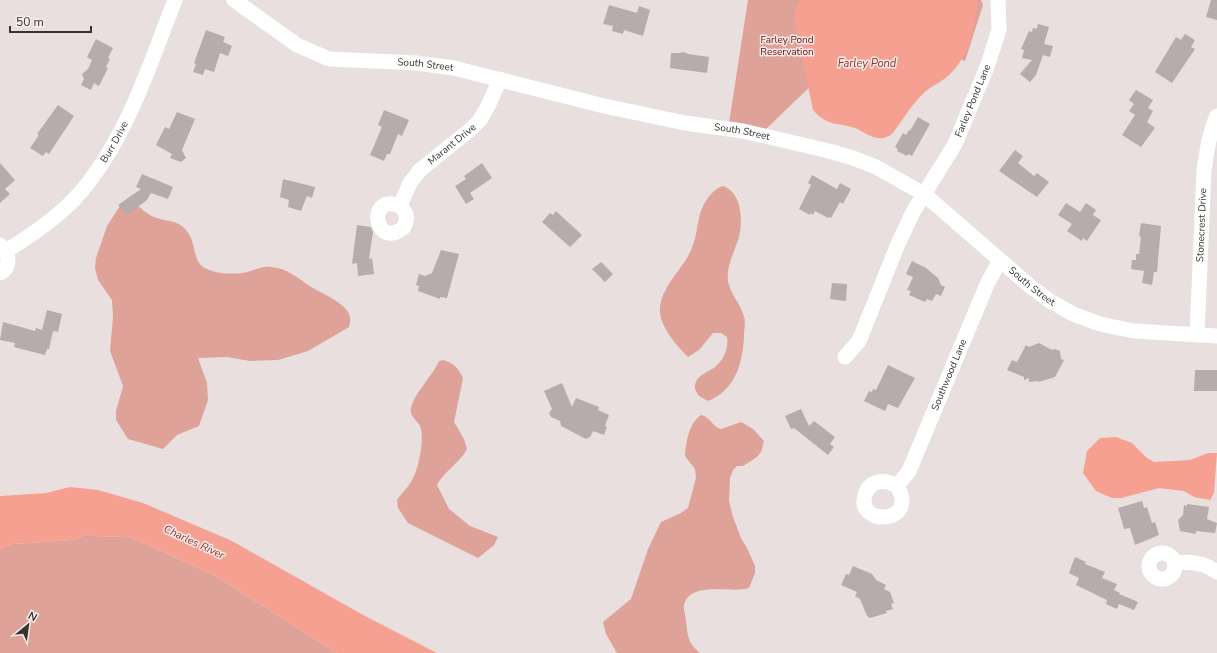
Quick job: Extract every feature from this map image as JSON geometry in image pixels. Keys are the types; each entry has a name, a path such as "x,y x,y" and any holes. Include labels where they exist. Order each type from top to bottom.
{"street":[{"name":"Burr Drive","path":"0,273 3,272 8,264 3,248 32,234 79,193 98,169 118,139 136,100 175,0"},
{"name":"South Street","path":"234,0 297,45 322,57 337,60 416,63 446,67 618,109 685,123 743,131 829,151 876,167 924,194 1000,261 1050,301 1087,320 1134,331 1217,336"},
{"name":"Farley Pond Lane","path":"924,194 955,144 987,67 999,30 998,0"},
{"name":"Marant Drive","path":"400,206 410,183 420,170 480,120 500,79"},
{"name":"Stonecrest Drive","path":"1197,335 1204,170 1212,126 1217,116"},
{"path":"845,357 859,341 898,244 913,212 924,194"},
{"name":"Southwood Lane","path":"897,486 916,459 988,282 1000,261"},
{"path":"1175,563 1188,561 1211,568 1217,572"}],"green space":[{"name":"Farley Pond","path":"748,0 981,0 983,5 965,61 948,53 818,79 766,129 729,123"},
{"path":"723,186 734,194 740,207 741,222 739,237 728,269 728,281 729,286 743,312 745,326 742,355 736,374 725,390 718,396 708,401 699,396 695,389 695,384 699,377 715,367 721,361 726,349 727,337 721,333 713,333 699,350 688,357 669,335 665,328 660,314 660,307 665,290 690,253 695,240 700,214 704,204 712,193"},
{"path":"122,203 133,204 154,217 174,222 182,226 192,240 198,261 207,269 224,273 236,273 271,267 282,269 292,274 343,306 349,315 349,327 308,351 278,360 250,361 227,357 198,358 207,383 208,400 199,426 177,435 163,449 128,439 116,420 116,411 123,386 110,351 113,317 112,300 98,280 95,268 96,258 107,226"},
{"path":"443,360 455,366 463,378 454,422 464,439 467,449 437,485 449,509 470,526 498,537 494,545 478,558 408,523 398,508 397,500 413,478 421,452 422,437 420,426 411,413 411,408 415,397 439,361"},
{"path":"701,415 721,429 741,422 753,429 764,441 761,452 757,457 743,466 737,466 733,470 730,478 729,501 733,517 741,538 755,566 755,573 749,588 703,590 688,597 684,607 688,635 690,642 700,653 617,653 606,634 603,622 631,599 648,549 661,522 681,513 688,508 696,478 695,469 685,456 686,445 691,428 697,418"},
{"path":"88,534 98,537 128,536 216,576 337,653 0,653 0,549 13,544 72,540"}],"water":[{"name":"Farley Pond","path":"800,0 977,0 977,10 967,50 956,68 921,95 892,134 885,138 880,138 849,126 828,122 813,110 794,19 796,6"},
{"path":"1116,437 1132,443 1147,458 1154,462 1190,460 1208,453 1217,453 1214,493 1210,500 1194,497 1184,491 1159,488 1121,498 1112,498 1096,491 1083,473 1087,451 1100,438"},
{"name":"Charles River","path":"70,487 98,490 143,503 232,541 365,616 437,653 337,653 216,576 128,536 98,537 88,534 72,540 13,544 0,549 0,496 46,493"}],"building":[{"path":"1211,0 1217,0 1217,20 1206,17"},
{"path":"609,5 637,13 639,6 650,10 643,36 624,30 623,34 612,31 613,26 603,24"},
{"path":"1038,24 1049,27 1044,44 1053,46 1050,57 1043,55 1036,75 1030,82 1020,74 1032,60 1022,58 1024,50 1021,49 1029,31 1032,32 1033,28 1037,29"},
{"path":"206,30 225,37 223,42 232,46 228,56 220,53 214,72 205,69 203,75 193,72 196,64 194,63"},
{"path":"1185,34 1195,40 1191,47 1195,49 1172,83 1155,72 1176,37 1181,40"},
{"path":"96,39 113,48 108,58 110,59 106,67 108,68 99,86 94,83 91,90 81,85 84,79 82,74 88,69 92,60 87,57"},
{"path":"684,52 709,57 707,73 670,68 671,53"},
{"path":"1136,90 1153,100 1148,108 1153,111 1147,122 1155,128 1141,147 1122,135 1135,115 1129,111 1134,104 1129,100"},
{"path":"58,105 74,116 49,154 46,152 43,156 30,148 39,135 37,134"},
{"path":"384,110 409,120 402,136 398,134 390,154 387,154 384,161 370,155 382,127 378,125"},
{"path":"177,112 195,119 182,150 186,158 181,162 170,158 172,154 156,145 165,127 169,129"},
{"path":"918,117 930,124 912,156 908,154 907,156 897,151 898,149 895,147 903,133 906,135 909,130 910,131"},
{"path":"1015,150 1023,156 1018,163 1034,176 1037,173 1049,182 1037,197 999,171"},
{"path":"0,163 15,180 5,189 10,194 0,203"},
{"path":"482,163 492,178 470,193 474,199 466,204 455,186 466,179 464,176"},
{"path":"142,174 173,187 168,199 151,193 147,200 127,215 118,205 141,189 136,187"},
{"path":"812,175 837,189 840,183 851,189 843,204 840,202 831,218 828,218 815,211 813,215 811,213 810,215 799,209 811,185 808,183"},
{"path":"283,179 315,187 312,198 307,196 301,211 288,207 289,200 280,197"},
{"path":"1066,203 1080,212 1086,203 1096,210 1093,215 1101,220 1087,241 1083,238 1082,241 1067,231 1072,224 1058,215"},
{"path":"556,211 582,235 570,247 542,222 550,213 553,215"},
{"path":"1141,223 1161,226 1157,272 1154,272 1152,285 1142,283 1144,271 1131,269 1132,260 1136,260 1136,254 1139,254"},
{"path":"357,225 371,227 373,232 369,259 372,258 374,274 358,276 357,263 352,264"},
{"path":"441,250 459,254 447,298 440,297 440,299 418,291 419,286 416,285 419,274 425,276 432,273"},
{"path":"912,261 926,268 938,278 941,285 945,287 941,296 936,294 932,301 927,299 925,302 909,295 911,291 907,290 913,277 906,274"},
{"path":"601,262 613,274 605,282 592,269"},
{"path":"832,283 847,284 846,301 830,299"},
{"path":"47,310 62,314 58,332 53,331 49,349 47,349 45,355 14,347 15,343 0,340 3,322 35,331 36,328 42,330"},
{"path":"1039,343 1052,350 1055,349 1060,351 1061,359 1064,360 1055,377 1039,382 1029,382 1029,378 1024,380 1024,377 1007,370 1012,360 1017,362 1026,345 1029,347"},
{"path":"888,365 915,378 898,408 888,404 885,411 864,401 869,391 872,392 873,389 876,390"},
{"path":"1195,370 1217,370 1217,391 1194,391"},
{"path":"562,383 572,407 576,398 599,407 598,410 609,415 605,426 607,427 604,435 593,431 590,437 586,439 561,426 560,421 551,417 549,413 552,409 544,391"},
{"path":"801,409 809,426 814,421 835,437 830,444 834,447 828,455 794,428 791,429 785,416"},
{"path":"1142,501 1144,508 1147,507 1152,523 1155,522 1159,535 1135,545 1130,528 1124,529 1118,508"},
{"path":"1187,504 1209,507 1207,519 1217,523 1215,533 1196,531 1196,534 1180,531 1178,520 1183,515 1184,505 1187,506"},
{"path":"1075,557 1086,562 1085,564 1105,572 1102,578 1117,584 1114,590 1120,593 1119,594 1138,602 1134,610 1119,604 1117,609 1106,604 1107,600 1076,585 1079,578 1069,573"},
{"path":"853,566 872,574 876,580 886,585 884,589 890,592 894,603 891,604 893,609 886,611 887,613 870,618 867,616 860,599 855,596 857,592 841,585 846,574 849,575"}],"park label":[{"name":"Farley Pond Reservation","path":"787,46"}]}
